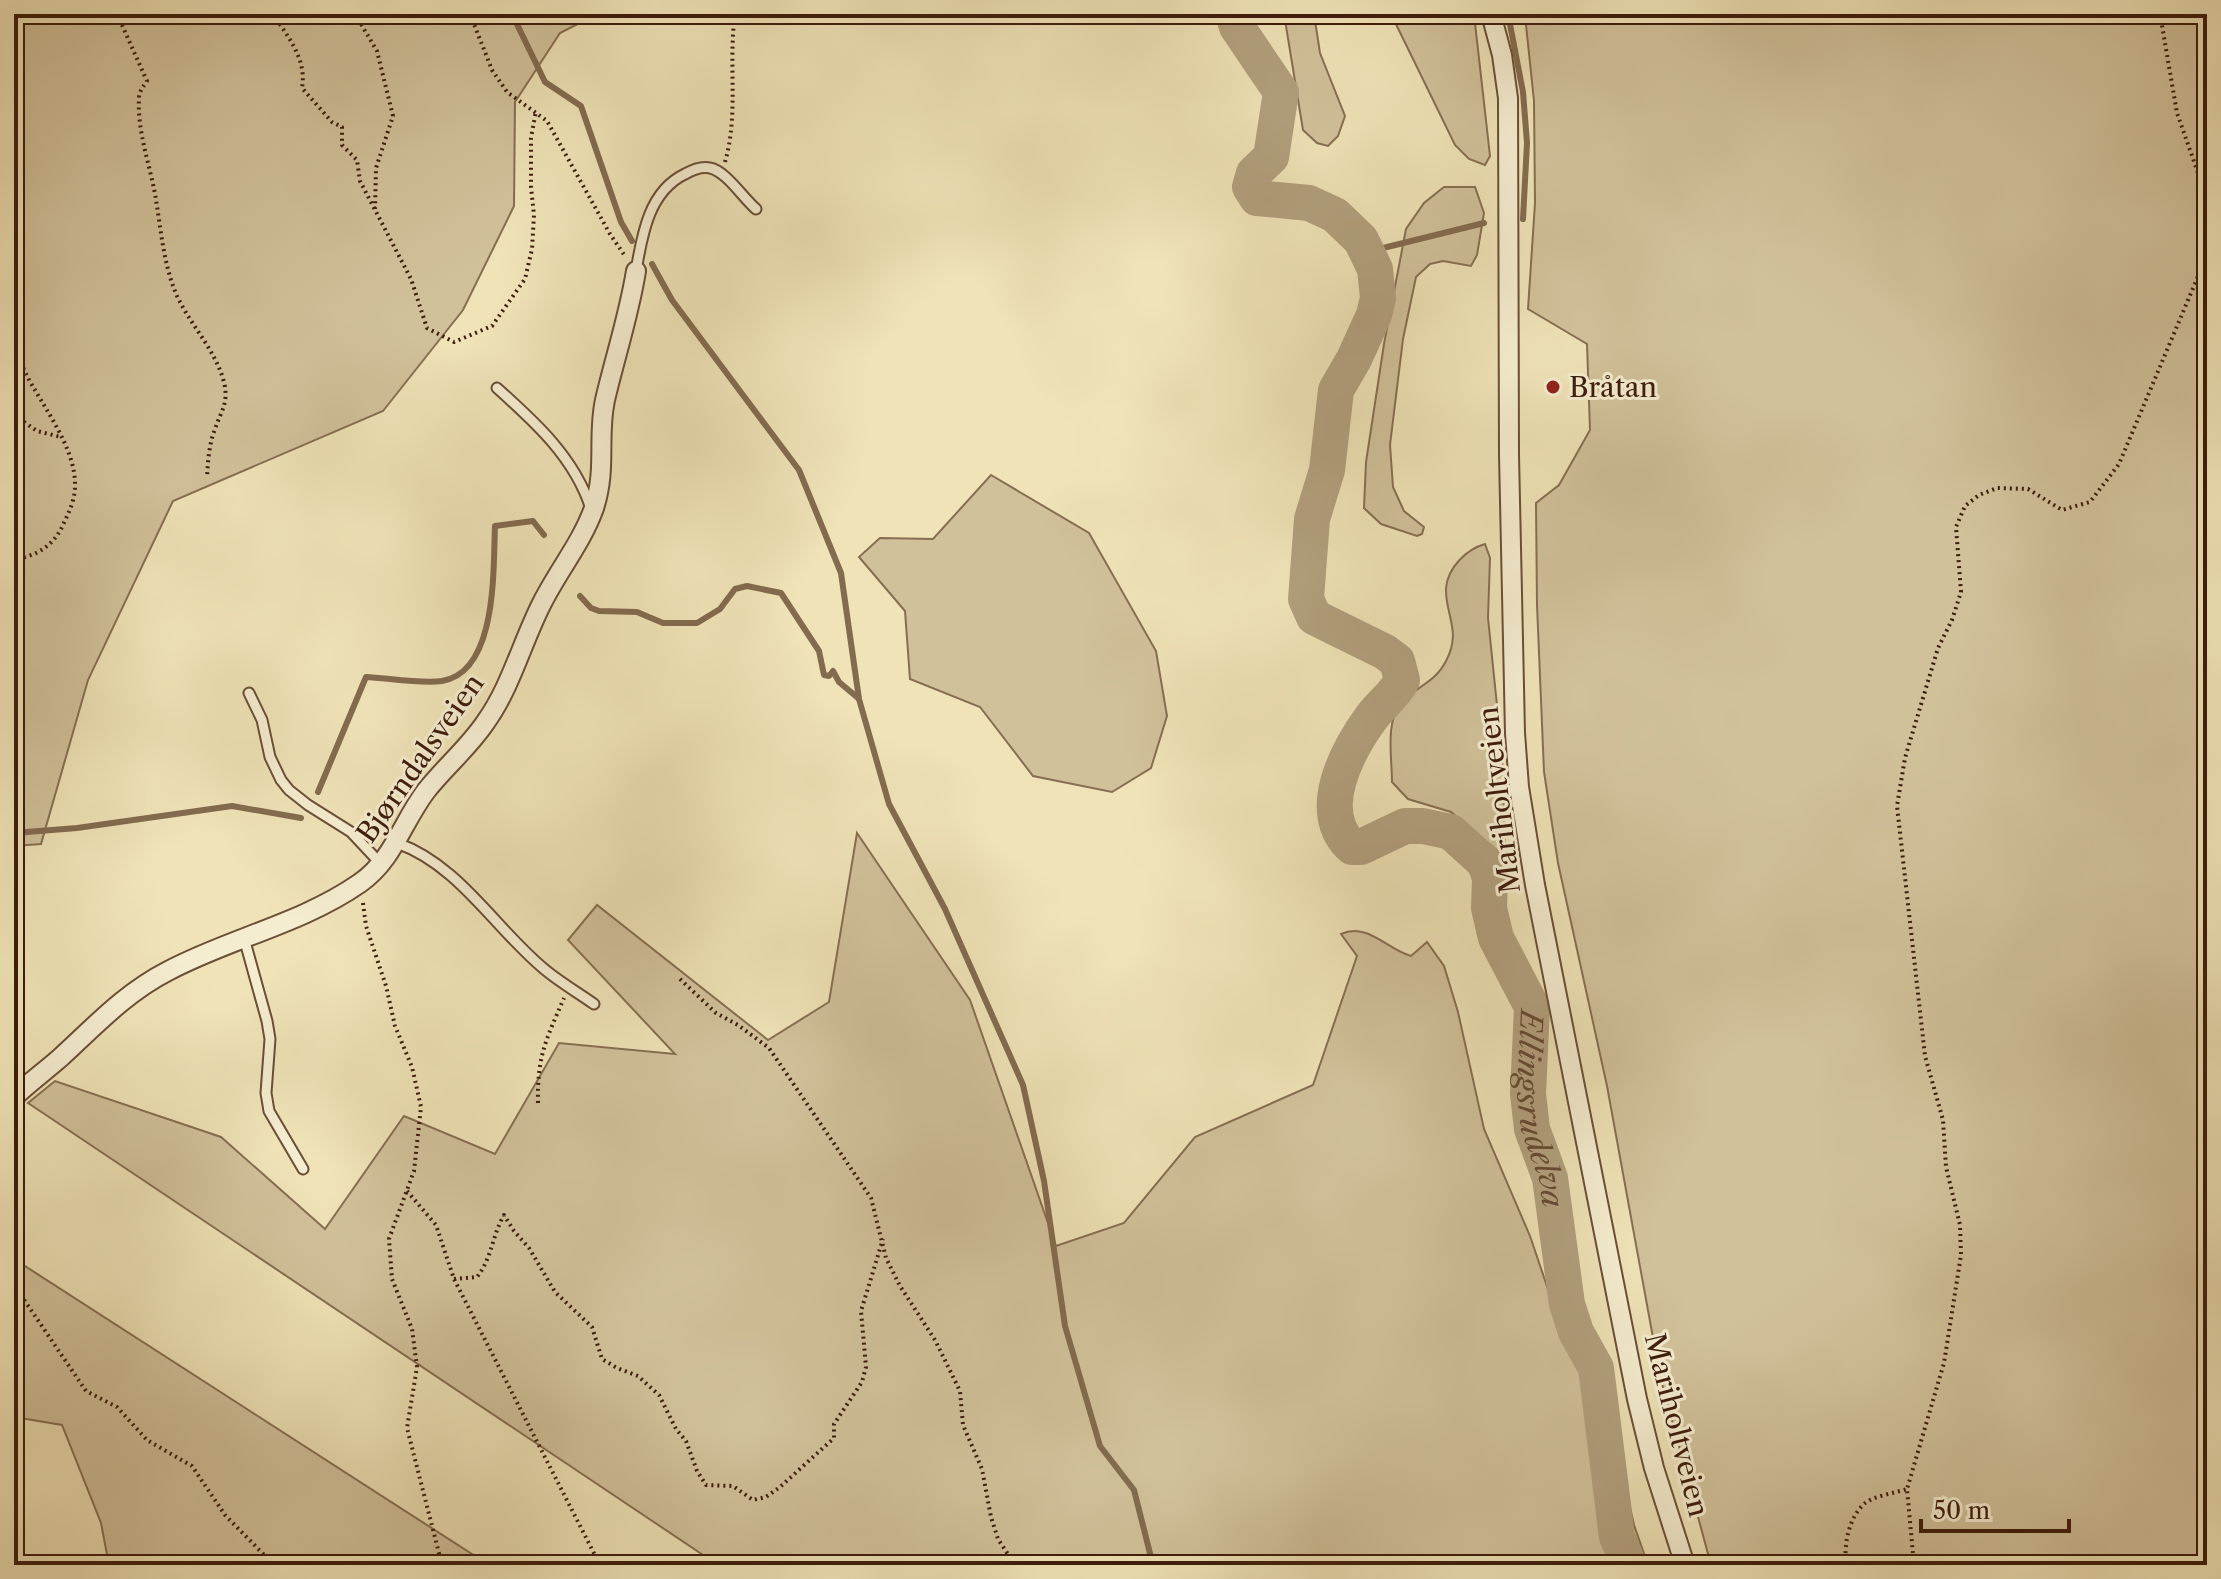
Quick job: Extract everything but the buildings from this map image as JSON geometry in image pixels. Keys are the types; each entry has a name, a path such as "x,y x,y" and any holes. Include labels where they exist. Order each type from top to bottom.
{"street":[{"name":"Mariholtveien","path":"1491,14 1502,55 1508,98 1510,470 1515,733 1519,787 1535,885 1637,1399 1654,1468 1685,1565"},
{"name":"Bjørndalsveien","path":"14,1097 119,1001 140,986 171,969 313,910 360,883 381,864 397,843 413,810 428,789 486,722 502,694 542,603 572,554 592,512 603,465 602,418 605,400 628,318 636,271"}],"lane":[{"path":"636,271 642,236 656,201 666,186 694,169 709,168 722,174 756,209"},
{"path":"497,388 528,415 564,456 587,494 592,512"},
{"path":"249,693 262,720 270,757 281,780 308,805 351,832 381,864"},
{"path":"397,843 427,856 461,885 543,968 594,1004"},
{"path":"244,938 270,1039 266,1093 269,1111 303,1169"}],"path":[{"path":"117,14 147,81 139,92 139,109 169,272 177,295 212,352 223,380 227,402 214,429 207,477"},
{"path":"273,14 301,60 305,72 302,88 332,122 342,127 342,145 357,160 360,181 411,279 427,328 454,342 492,326 525,279 532,249 531,138 536,111"},
{"path":"355,14 377,51 393,116 376,168 375,211"},
{"path":"470,14 499,81 507,92 547,121 610,234 636,271"},
{"path":"722,174 732,139 731,45 735,14"},
{"path":"1914,1565 1907,1489 1944,1363 1961,1255 1960,1225 1946,1167 1943,1120 1925,1056 1897,806 1905,758 1938,648 1961,592 1956,527 1965,506 1979,495 1997,488 2028,489 2062,510 2090,502 2119,464 2199,274 2205,193 2177,113 2160,14"},
{"path":"14,327 25,372 61,437 76,484 73,502 56,540 28,557 14,559"},
{"path":"14,415 37,431 61,437"},
{"path":"360,883 366,926 386,986 395,1026 412,1067 421,1107 414,1171 389,1239 392,1279 412,1329 417,1367 407,1428 442,1565"},
{"path":"680,979 716,1013 769,1048 871,1198 886,1258 935,1340 960,1391 963,1425 982,1469 991,1517 998,1539 1015,1565"},
{"path":"538,1103 537,1069 541,1053 569,986"},
{"path":"407,1191 436,1225 454,1279 600,1565"},
{"path":"454,1279 477,1277 487,1264 497,1226 504,1215 529,1248 555,1292 592,1327 602,1359 638,1376 659,1395 676,1429 686,1441 697,1471 706,1485 733,1486 753,1500 766,1497 780,1487 834,1438 834,1424 862,1382 866,1367 861,1311 883,1239"},
{"path":"14,1285 86,1391 117,1407 147,1440 192,1466 225,1515 274,1565"},
{"path":"1846,1565 1844,1547 1851,1525 1865,1503 1907,1489"}],"shaded area":[{"path":"14,14 597,14 560,33 515,102 514,206 463,310 383,411 173,501 88,680 41,844 14,846"},
{"path":"1284,14 1314,14 1320,53 1345,116 1338,136 1328,146 1317,143 1303,130"},
{"path":"1391,14 1471,14 1475,23 1490,156 1485,165 1469,159 1455,145"},
{"path":"1522,14 2207,14 2207,1565 1711,1565 1660,1376 1607,1086 1558,863 1544,772 1536,503 1559,485 1590,430 1587,344 1528,309 1535,203 1534,101 1526,25"},
{"path":"1444,187 1475,187 1484,213 1477,255 1471,266 1443,261 1430,264 1416,277 1403,339 1390,445 1393,487 1404,511 1424,527 1422,534 1417,536 1381,524 1364,508 1366,462 1406,229 1424,203"},
{"path":"991,475 1089,533 1156,651 1167,716 1151,768 1112,792 1033,776 980,707 910,679 905,611 859,557 880,538 933,539"},
{"path":"1485,544 1490,558 1488,618 1502,754 1505,848 1500,853 1451,812 1408,799 1392,782 1390,741 1393,720 1401,703 1436,675 1451,650 1453,632 1446,598 1450,573 1472,550"},
{"path":"857,833 970,1000 1056,1246 1124,1223 1195,1137 1313,1085 1357,956 1341,934 1360,931 1411,956 1427,942 1444,966 1458,1012 1484,1129 1530,1236 1554,1307 1608,1411 1634,1525 1648,1565 718,1565 28,1103 55,1081 221,1137 325,1229 404,1116 495,1154 559,1043 675,1054 568,940 597,905 768,1040 829,1002"},
{"path":"14,1259 489,1565 109,1565 101,1523 62,1425 14,1417"}],"waterway":[{"path":"512,14 545,82 581,106 621,222 632,241"},
{"name":"Ellingsrudelva","path":"1233,14 1237,27 1281,92 1271,157 1254,173 1250,187 1257,198 1309,203 1335,215 1361,240 1375,269 1378,298 1374,315 1336,390 1327,470 1312,519 1306,599 1314,617 1397,661 1402,680 1371,718 1344,764 1335,800 1336,817 1341,833 1352,847 1361,847 1405,826 1423,826 1451,832 1485,863 1490,878 1489,908 1496,938 1532,1007 1528,1094 1532,1129 1550,1178 1567,1304 1576,1332 1596,1368 1617,1537 1629,1565"},
{"path":"1508,14 1523,92 1527,143 1523,219"},
{"path":"1367,252 1484,223"},
{"path":"652,264 672,300 799,470 841,573 859,699 889,804 945,909 1023,1085 1044,1181 1065,1326 1100,1446 1134,1490 1153,1565"},
{"path":"318,792 366,677 442,681 460,673 474,659 489,616 495,526 533,521 544,535"},
{"path":"580,596 591,608 599,611 637,612 663,623 697,623 720,609 735,589 747,586 781,593 819,651 824,675 829,676 833,671 839,682 858,698"},
{"path":"14,833 77,828 232,806 301,818"}],"place":[{"name":"Bråtan","path":"1553,387"}]}
